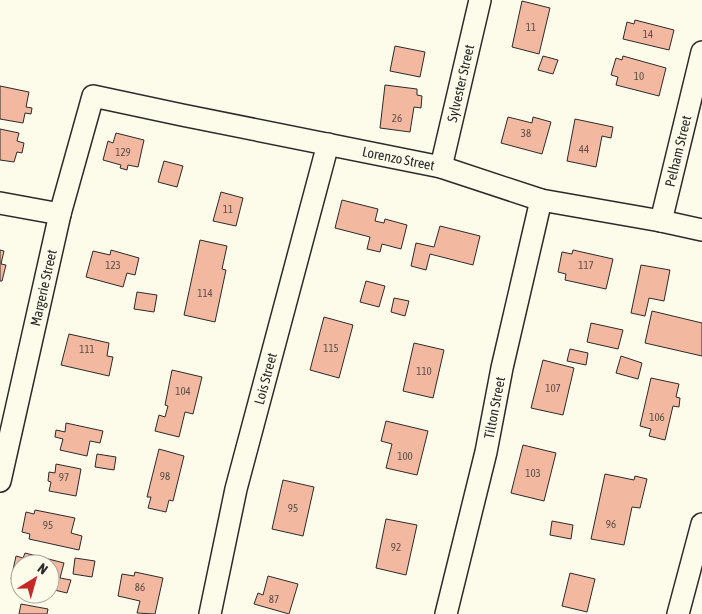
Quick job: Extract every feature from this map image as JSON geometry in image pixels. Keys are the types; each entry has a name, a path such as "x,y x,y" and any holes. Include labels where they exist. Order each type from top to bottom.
{"street":[{"name":"Sylvester Street","path":"441,167 480,0"},
{"name":"Pelham Street","path":"662,221 702,52"},
{"name":"Lorenzo Street","path":"92,96 441,167 541,200 662,221 702,230"},
{"name":"Margerie Street","path":"0,481 60,214 92,96"},
{"name":"Lois Street","path":"210,614 236,489 328,144"},
{"name":"Tilton Street","path":"446,614 486,452 502,368 541,200"},
{"path":"0,203 60,214"},
{"path":"678,614 702,524"}],"building":[{"path":"522,1 550,8 539,54 512,47"},
{"path":"635,20 674,30 669,50 623,39 627,22 634,24"},
{"path":"395,46 425,52 420,77 390,71"},
{"path":"543,56 558,60 553,74 538,70"},
{"path":"623,56 666,68 659,96 616,85 618,77 611,75 616,58 622,60"},
{"path":"385,85 417,89 417,95 422,96 421,108 414,107 410,132 380,128"},
{"path":"0,86 29,92 26,107 32,108 31,114 25,113 23,123 0,119"},
{"path":"508,117 532,123 533,117 551,122 542,154 501,143"},
{"path":"575,119 613,127 611,138 602,136 596,167 567,161"},
{"path":"0,129 19,133 17,141 24,143 22,153 17,152 14,162 0,160"},
{"path":"116,133 144,140 138,167 128,165 127,170 120,168 121,165 103,160 108,141 113,143"},
{"path":"164,161 183,166 177,187 158,182"},
{"path":"221,192 243,198 236,226 213,221"},
{"path":"342,200 378,209 375,221 384,223 385,219 407,225 401,249 382,244 380,252 367,249 370,237 335,228"},
{"path":"440,226 480,236 473,265 430,254 426,270 411,266 416,243 434,247"},
{"path":"200,240 227,246 222,269 226,270 215,322 184,315"},
{"path":"0,250 4,251 1,264 6,265 2,281 0,281"},
{"path":"111,250 139,258 135,275 127,273 123,287 86,277 93,251 110,255"},
{"path":"573,250 613,259 606,289 565,280 566,274 558,272 562,252 572,254"},
{"path":"641,265 670,270 664,301 649,298 645,316 631,313"},
{"path":"366,281 385,286 379,307 360,302"},
{"path":"137,292 157,295 154,312 134,309"},
{"path":"394,298 409,301 405,316 391,312"},
{"path":"652,311 702,323 702,356 645,343"},
{"path":"324,317 353,325 339,378 310,370"},
{"path":"591,323 623,330 618,349 587,342"},
{"path":"69,334 109,343 107,356 113,357 109,376 61,365"},
{"path":"414,343 444,350 433,398 403,391"},
{"path":"570,349 588,353 586,365 567,361"},
{"path":"621,356 642,363 638,379 616,373"},
{"path":"543,360 574,368 563,415 531,408"},
{"path":"172,370 202,377 193,414 185,412 179,437 155,431 159,415 165,417 168,406 165,405"},
{"path":"651,378 679,384 676,397 680,398 679,407 673,406 665,440 649,436 651,429 640,426"},
{"path":"386,421 428,431 417,475 386,468 392,444 381,441"},
{"path":"66,423 103,431 100,443 90,441 87,456 60,450 63,439 55,437 56,430 65,432"},
{"path":"523,445 556,453 544,501 511,493"},
{"path":"159,449 184,456 173,501 169,500 166,512 148,508 151,497 147,497"},
{"path":"97,454 116,457 114,470 95,467"},
{"path":"56,464 81,469 76,496 49,491 51,482 48,481 49,472 55,473"},
{"path":"605,474 634,480 635,476 647,479 640,508 632,507 624,545 591,539"},
{"path":"283,480 314,487 303,536 272,529"},
{"path":"35,510 75,518 71,533 82,536 79,550 29,539 30,534 22,532 26,512 34,514"},
{"path":"386,519 417,525 406,575 376,568"},
{"path":"552,521 573,525 571,539 550,535"},
{"path":"75,558 95,561 92,577 73,574"},
{"path":"60,562 64,563 60,578"},
{"path":"135,572 163,578 155,614 137,613 140,601 118,596 122,574 134,576"},
{"path":"570,573 595,579 587,612 562,606"},
{"path":"268,576 298,584 289,614 254,604 258,593 263,595"},
{"path":"60,578 71,580 67,593 60,591"},
{"path":"21,604 48,609 47,614 19,614"}]}
